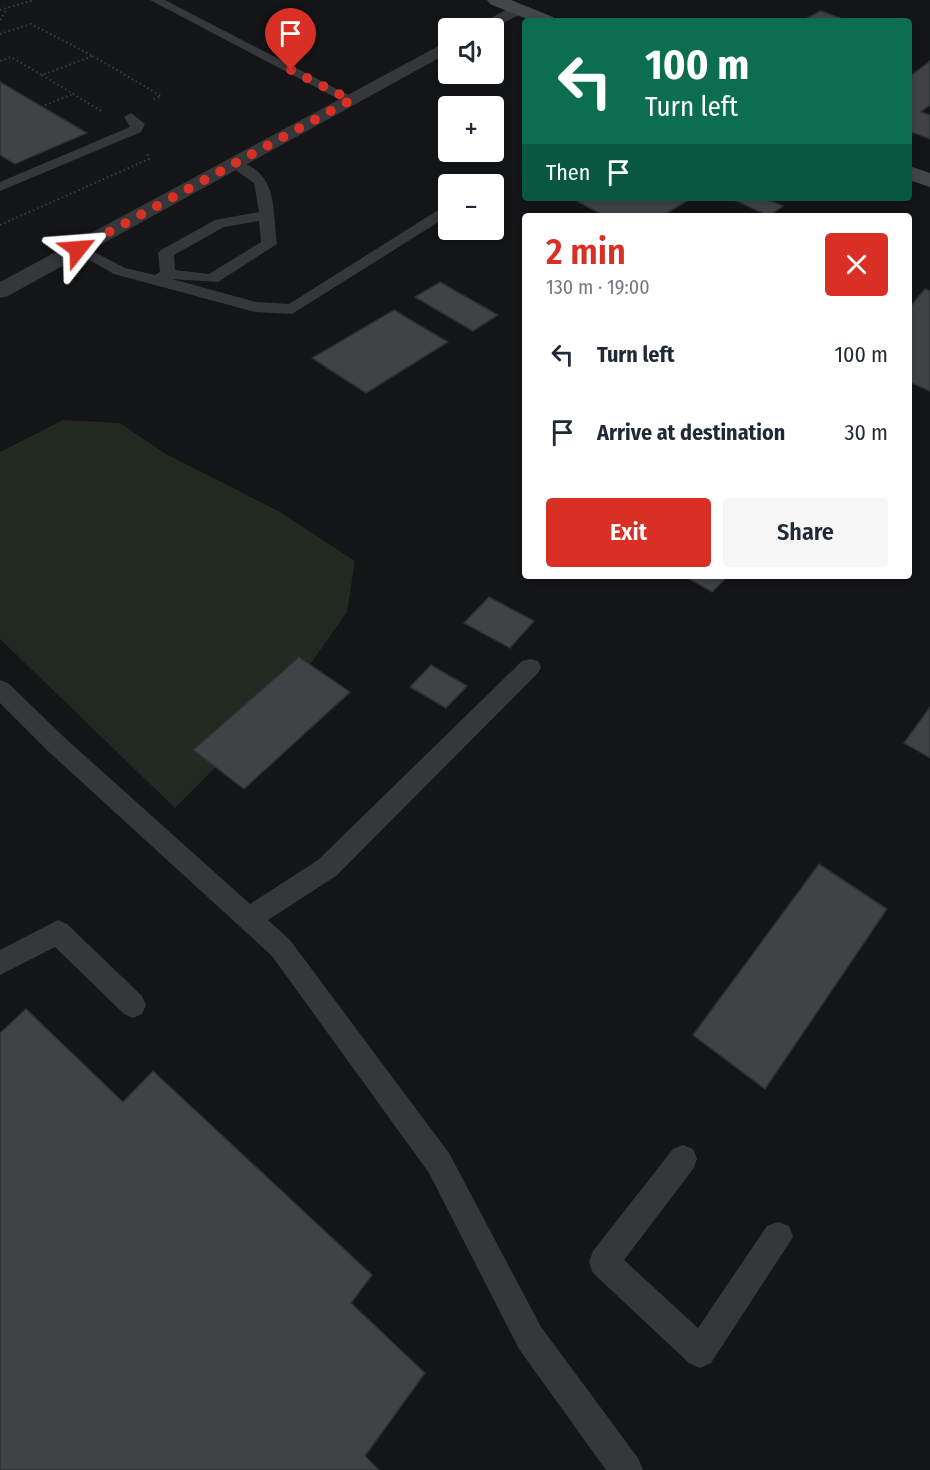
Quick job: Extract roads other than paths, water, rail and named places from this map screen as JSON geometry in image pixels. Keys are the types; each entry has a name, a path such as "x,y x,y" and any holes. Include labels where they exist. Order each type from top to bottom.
{"street":[{"path":"496,0 540,18"},
{"path":"500,18 517,9"},
{"path":"0,291 438,52"},
{"path":"912,173 930,181"}],"lane":[{"path":"156,0 351,100"},
{"path":"0,187 136,129 138,124 132,117"},
{"path":"78,249 120,271 162,277 213,279 269,244 264,216 266,196 261,183 234,164"},
{"path":"162,277 166,253 220,223 264,216"},
{"path":"162,277 255,307 292,309 438,216"},
{"path":"249,919 327,868 530,667"},
{"path":"0,689 57,745 281,948 439,1163 530,1338 626,1470"},
{"path":"0,963 58,932 133,1005"},
{"path":"683,1159 604,1262 700,1352 778,1237"}]}
